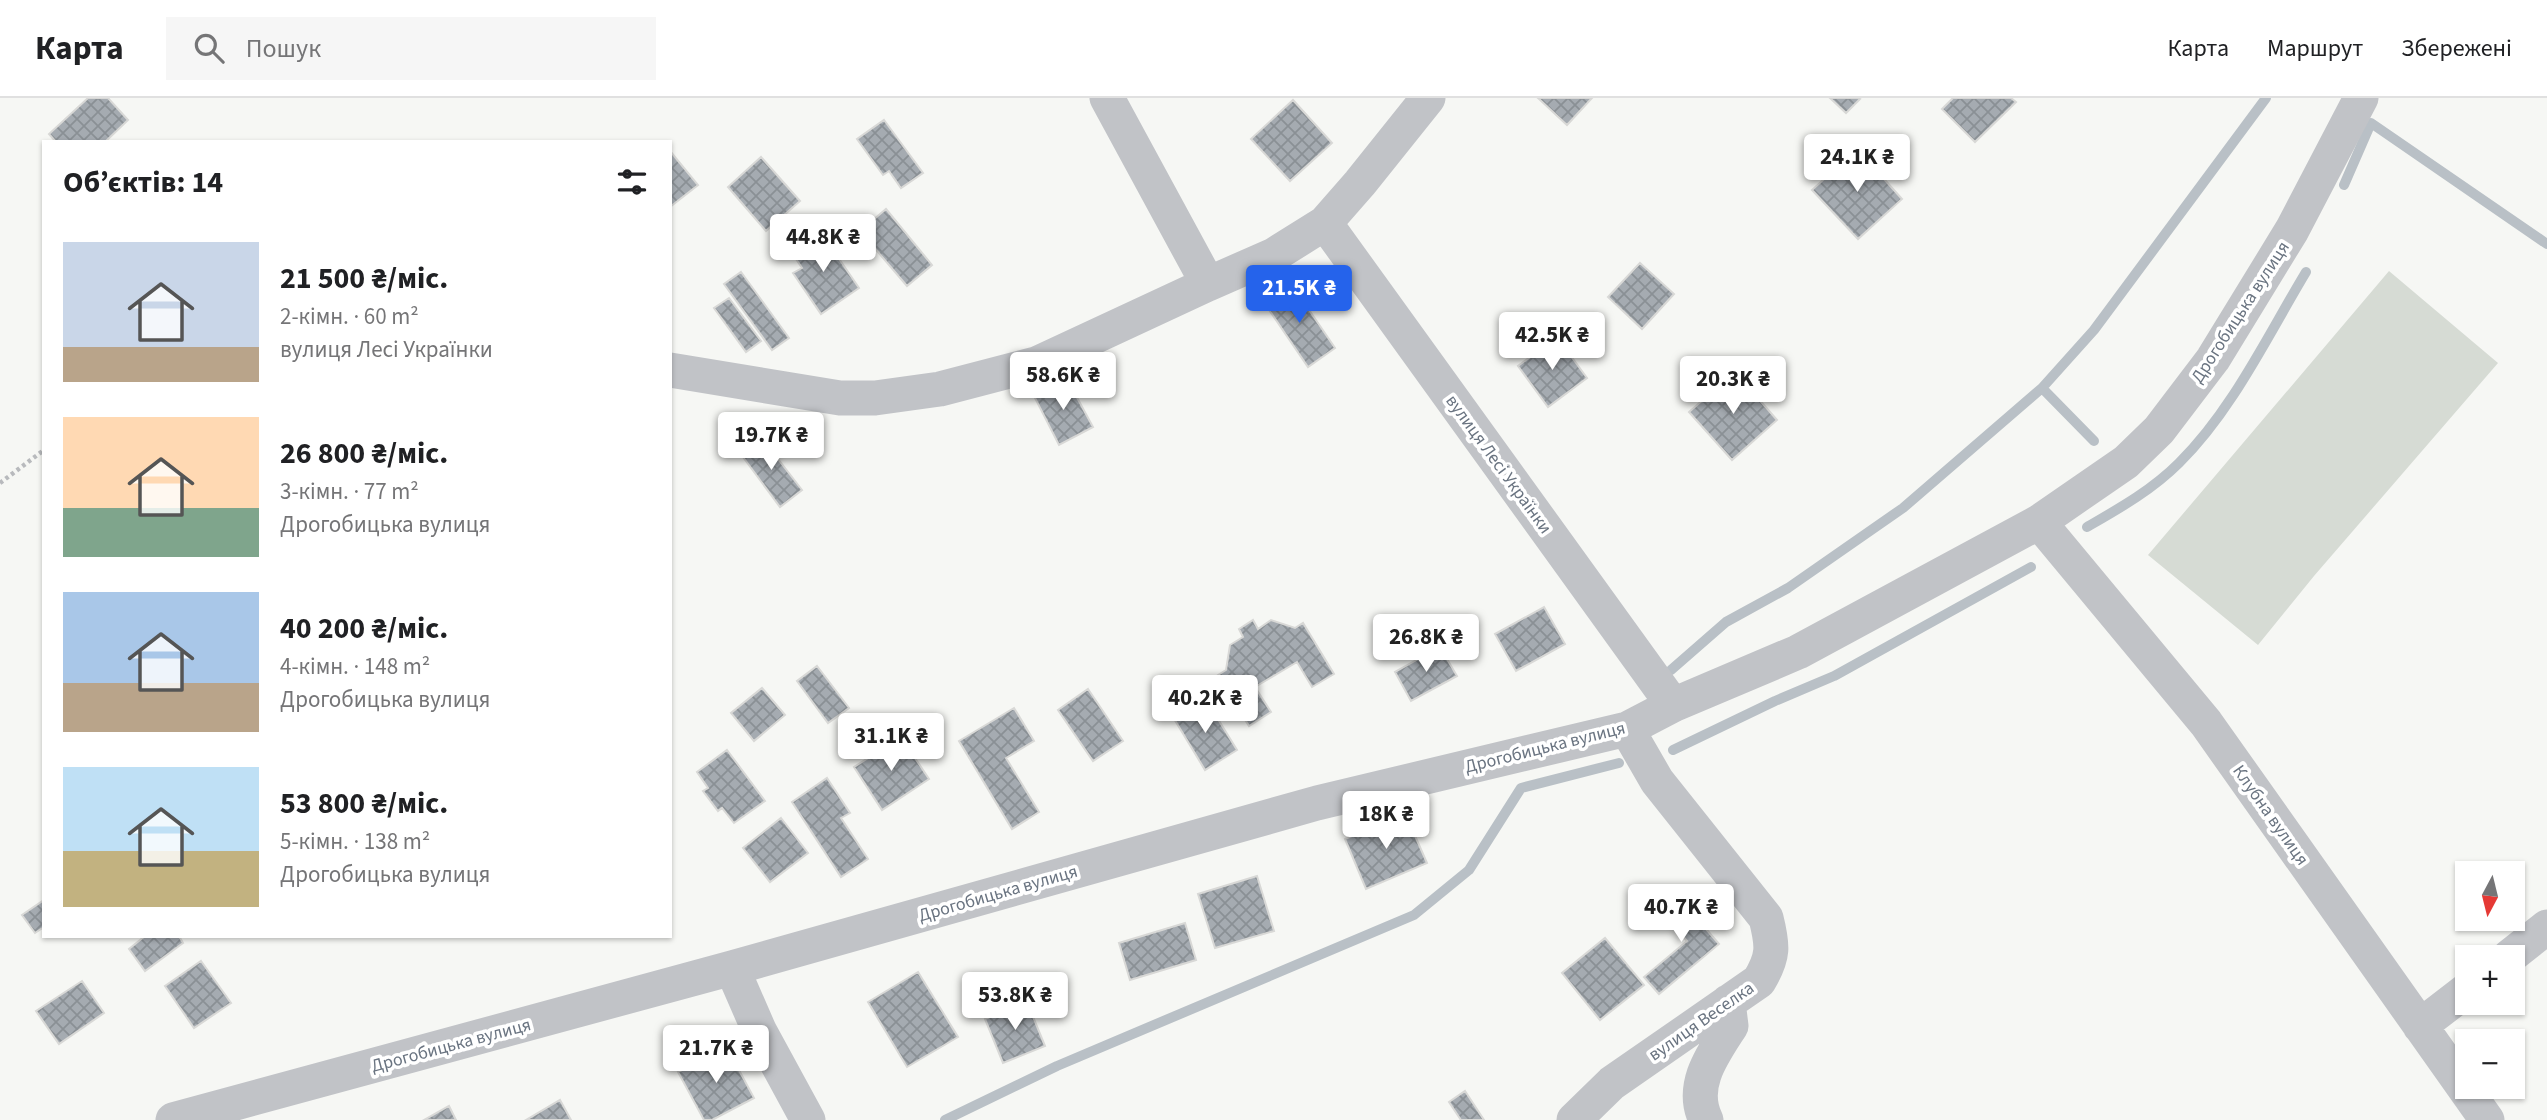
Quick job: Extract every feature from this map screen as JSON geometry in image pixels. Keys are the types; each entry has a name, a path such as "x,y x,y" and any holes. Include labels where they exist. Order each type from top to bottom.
{"street":[{"path":"1107,98 1208,284"},
{"path":"672,370 840,398 875,398 940,389 1037,364 1274,255 1325,223 1428,98"},
{"name":"Дрогобицька вулиця","path":"173,1120 732,968 1317,803 1627,729 1673,705 1798,652 2039,522 2126,461 2159,430 2206,369 2292,230 2361,98"},
{"name":"вулиця Лесі Українки","path":"1325,223 1673,705"},
{"name":"Клубна вулиця","path":"2039,522 2206,723 2487,1120"},
{"name":"вулиця Веселка","path":"1574,1120 1612,1083 1759,981 1770,961 1772,942 1766,918 1657,781 1627,729"},
{"path":"2525,945 2547,928"},
{"path":"732,968 759,1030 808,1120"},
{"path":"2420,1026 2455,999"},
{"path":"1706,1120 1702,1111 1703,1073 1731,1026 1728,1002"}],"path":[{"path":"0,483 42,452"}],"shaded area":[{"path":"2389,271 2498,363 2258,645 2148,555"}],"building":[{"path":"88,98 108,98 128,120 107,140 54,140 49,134"},
{"path":"1538,98 1592,98 1567,125"},
{"path":"1830,98 1858,98 1860,99 1846,113"},
{"path":"1953,98 2011,98 2016,102 1975,142 1942,109"},
{"path":"1293,100 1332,143 1290,181 1251,139"},
{"path":"884,120 923,173 901,188 889,171 883,175 857,139"},
{"path":"1857,149 1902,199 1858,239 1812,190"},
{"path":"672,153 698,185 672,205"},
{"path":"761,157 800,201 766,231 728,187"},
{"path":"886,209 932,265 907,286 860,231"},
{"path":"822,234 859,288 821,314 793,273 802,268 792,253"},
{"path":"1640,263 1674,294 1642,329 1608,297"},
{"path":"741,272 789,338 772,350 724,284"},
{"path":"1290,282 1335,348 1308,367 1263,301"},
{"path":"729,298 761,341 746,352 714,308"},
{"path":"1557,337 1587,378 1548,407 1518,366"},
{"path":"1735,372 1777,420 1732,460 1689,412"},
{"path":"1067,379 1093,427 1059,445 1034,396"},
{"path":"761,437 802,490 780,507 740,453"},
{"path":"1544,607 1565,644 1516,671 1495,634"},
{"path":"1253,620 1258,629 1271,620 1295,628 1303,623 1334,674 1312,687 1297,662 1255,687 1271,712 1249,726 1218,675 1226,670 1230,645 1243,637 1239,629"},
{"path":"1440,647 1457,676 1411,701 1395,672"},
{"path":"817,666 849,708 828,723 797,681"},
{"path":"762,688 785,715 754,741 731,713"},
{"path":"1088,689 1123,741 1093,761 1058,710"},
{"path":"1208,703 1237,750 1205,770 1173,717 1190,707 1193,713"},
{"path":"1014,708 1034,741 1006,758 1039,812 1012,829 959,741"},
{"path":"901,737 929,779 882,810 854,767"},
{"path":"727,750 765,801 734,823 722,808 718,811 703,791 708,788 697,772"},
{"path":"827,778 850,813 841,818 868,859 841,877 792,802"},
{"path":"1405,813 1427,863 1366,889 1345,839"},
{"path":"781,818 808,853 770,882 743,848"},
{"path":"1257,876 1274,931 1215,948 1198,894"},
{"path":"1674,892 1719,944 1659,994 1644,977 1687,941 1657,907"},
{"path":"42,901 42,928 35,933 22,915"},
{"path":"1185,923 1196,960 1130,980 1119,943"},
{"path":"143,938 180,938 183,943 145,971 129,949"},
{"path":"1605,938 1644,985 1600,1020 1562,973"},
{"path":"201,961 231,1003 194,1028 165,986"},
{"path":"918,972 958,1037 907,1067 868,1002"},
{"path":"82,981 104,1013 59,1044 36,1011"},
{"path":"1027,1002 1045,1046 1003,1063 985,1019"},
{"path":"726,1046 754,1098 712,1120 704,1120 678,1072"},
{"path":"1465,1091 1484,1120 1461,1120 1449,1102"},
{"path":"560,1100 571,1120 526,1120"},
{"path":"449,1106 456,1120 424,1120"}],"waterway":[{"path":"1671,670 1726,622 1788,588 1903,508 2042,388 2094,330 2266,98"},
{"path":"2344,185 2371,123 2547,244"},
{"path":"2087,527 2158,482 2198,442 2248,372 2306,272"},
{"path":"2042,388 2094,441"},
{"path":"1673,750 1834,676 2031,567"},
{"path":"945,1120 1057,1066 1414,915 1469,870 1521,788 1619,763"}]}
